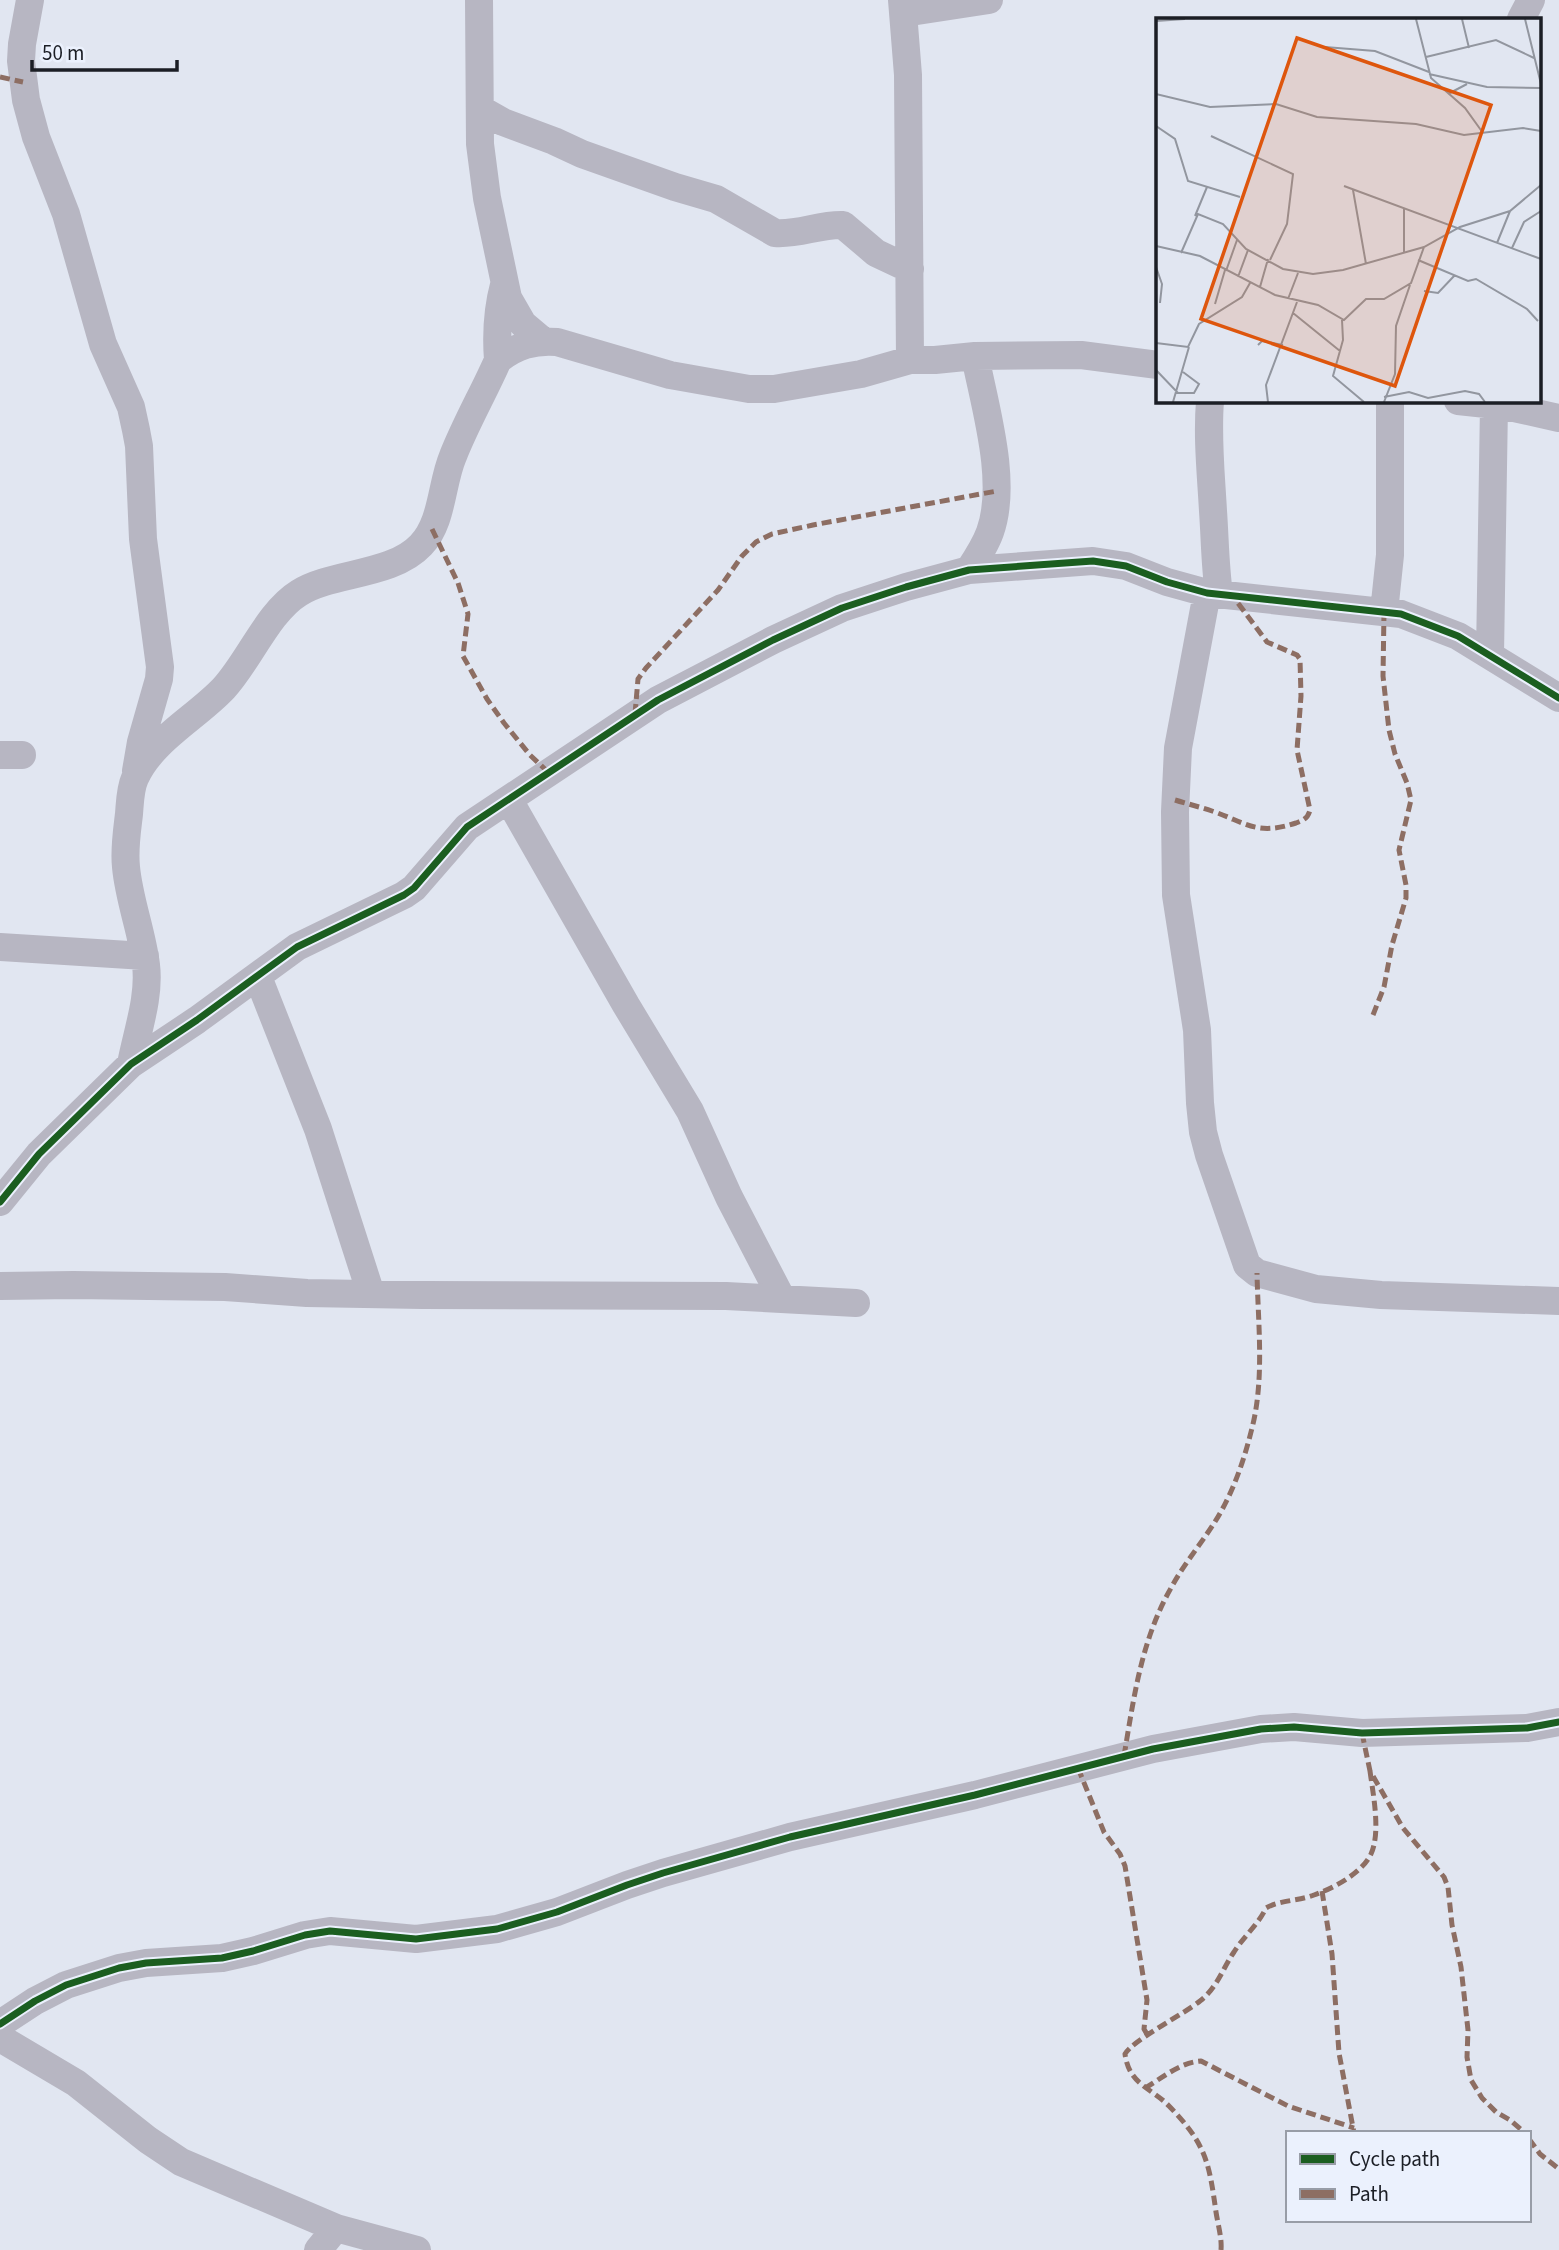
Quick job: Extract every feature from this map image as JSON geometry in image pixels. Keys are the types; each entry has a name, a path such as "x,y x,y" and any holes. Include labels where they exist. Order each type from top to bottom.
{"street":[{"path":"30,0 21,61 26,100 36,136 66,214 103,344 131,407 139,446 143,539 160,667 131,793 125,866 145,956 147,983 131,1064"},
{"path":"479,0 482,167 503,285 515,313 542,341"},
{"path":"910,360 908,75 903,6 989,0"},
{"path":"1522,18 1531,0"},
{"path":"480,109 503,122 582,154 716,199 775,233 823,225 843,225 876,253 910,269"},
{"path":"135,777 167,737 225,687 262,634 292,598 312,587 393,562 418,548 426,539 436,516 452,458 498,360 496,335 503,285"},
{"path":"498,360 516,348 542,341 557,342 670,375 749,389 785,387 861,374 910,360 975,356 1082,355 1156,365"},
{"path":"969,570 990,532 997,491 991,436 975,356"},
{"path":"1210,402 1208,439 1214,517 1213,593 1178,748 1175,812 1176,895 1197,1030 1203,1132 1247,1265 1257,1273 1316,1289 1381,1295 1559,1301"},
{"path":"1384,612 1390,555 1390,402"},
{"path":"1472,402 1501,404 1559,418"},
{"path":"1490,655 1501,404"},
{"path":"0,1202 39,1154 131,1064 298,947 414,888 467,827 658,700 773,640 854,604 969,570 1093,561 1126,566 1167,582 1213,593 1401,614 1444,629 1559,698"},
{"path":"509,800 690,1111 729,1197 782,1299"},
{"path":"0,947 145,956"},
{"path":"258,977 318,1129 370,1294"},
{"path":"0,1286 225,1287 370,1294 660,1295 856,1303"},
{"path":"9,2019 35,2001 66,1985 146,1963 222,1958 305,1935 330,1931 416,1939 497,1929 557,1912 639,1881 790,1837 975,1795 1153,1749 1261,1729 1294,1727 1362,1732 1527,1728 1559,1722"},
{"path":"0,2038 76,2083 168,2155 336,2228 417,2250"},
{"path":"318,2250 336,2228"}],"marked path":[{"path":"0,77 23,82"},
{"path":"635,714 638,679 718,590 742,556 756,542 772,534 813,525 997,491"},
{"path":"432,529 458,583 468,614 463,656 504,723 548,772"},
{"path":"1175,800 1261,828 1296,823 1305,818 1310,810 1297,750 1301,696 1300,659 1297,655 1267,642 1232,595"},
{"path":"1373,1015 1384,987 1392,945 1406,898 1399,850 1411,800 1389,730 1383,676 1384,612"},
{"path":"1124,1756 1140,1670 1152,1628 1177,1577 1226,1502 1249,1441 1259,1373 1257,1273"},
{"path":"1362,1733 1370,1771 1403,1828 1444,1877 1448,1887 1452,1925 1461,1967 1471,2080 1482,2098 1496,2112 1523,2131"},
{"path":"1078,1768 1104,1832 1125,1866 1147,2000 1144,2029 1148,2036"},
{"path":"1221,2250 1211,2180 1204,2154 1181,2119 1131,2073 1125,2054 1138,2042 1206,1996 1266,1908 1330,1888 1347,1879 1367,1861 1375,1835 1370,1771"},
{"path":"1322,1891 1332,1954 1339,2053 1354,2131"},
{"path":"1145,2088 1179,2067 1201,2061 1288,2106 1354,2128"},
{"path":"1531,2142 1540,2154 1559,2169"}],"cycle path":[{"path":"0,1202 39,1154 131,1064 297,947 414,888 467,827 658,700 773,640 842,608 906,587 969,570 1093,561 1126,566 1167,582 1207,593 1401,614 1458,636 1559,698"},
{"path":"0,2024 66,1985 119,1968 146,1963 222,1958 305,1935 330,1931 416,1939 497,1929 557,1912 663,1873 790,1837 975,1795 1153,1749 1261,1729 1294,1727 1362,1733 1527,1728 1559,1722"}]}
